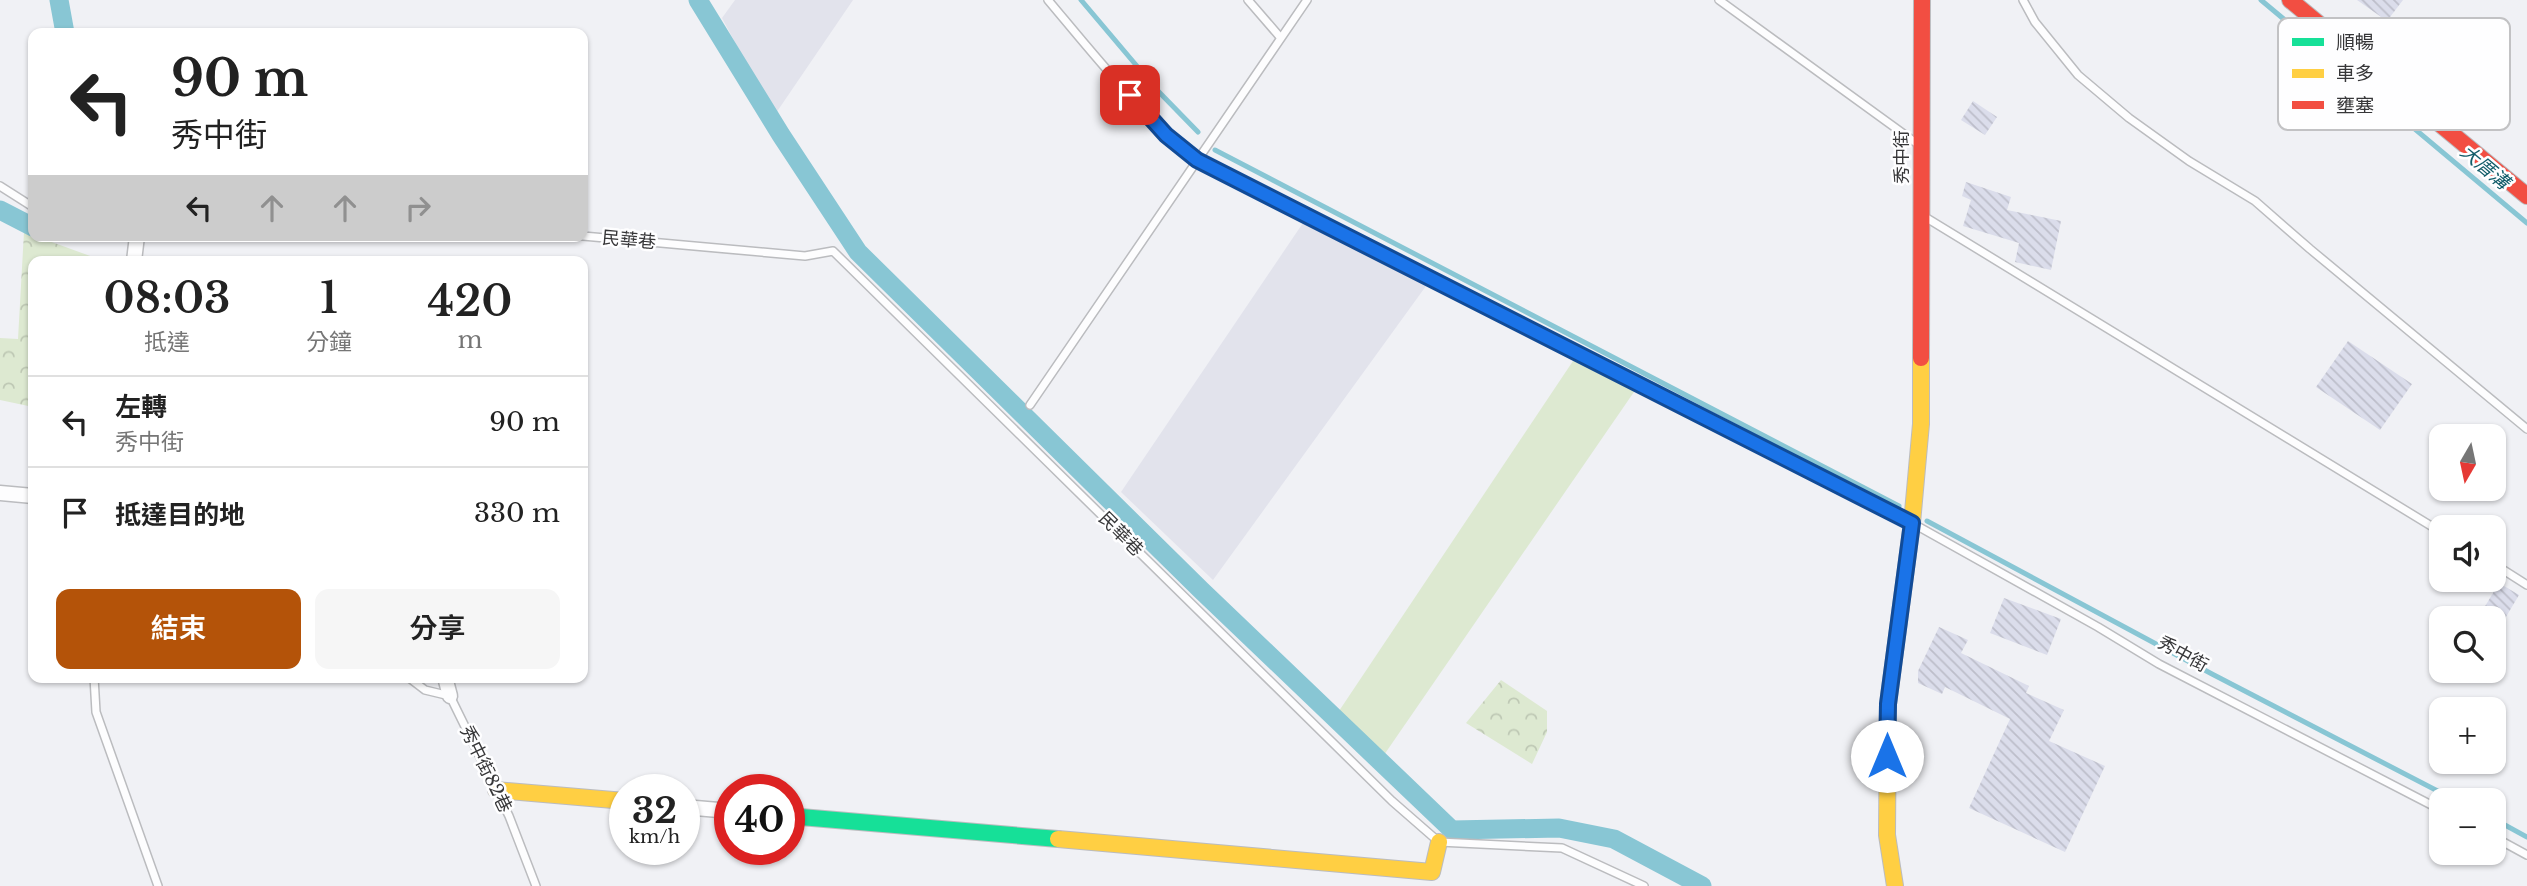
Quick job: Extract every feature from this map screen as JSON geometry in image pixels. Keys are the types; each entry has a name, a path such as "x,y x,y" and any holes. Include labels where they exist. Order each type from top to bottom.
{"street":[{"name":"秀中街","path":"1895,886 1887,835 1888,704 1912,523 1921,425 1922,0"},
{"path":"2290,0 2312,18"},
{"path":"2447,130 2527,196"},
{"path":"0,493 28,496"},
{"path":"447,683 450,696"},
{"path":"496,790 609,801"},
{"path":"805,817 1432,872 1439,842"}],"lane":[{"name":"秀中街","path":"1048,0 1166,135 1197,160 1912,523 2159,664 2429,804"},
{"path":"1248,0 1280,37"},
{"path":"1030,405 1307,0"},
{"path":"1719,0 1919,145 1922,142"},
{"path":"2023,0 2035,22 2078,75 2189,161 2255,201 2527,429"},
{"path":"0,186 28,204"},
{"path":"1922,214 2429,525"},
{"name":"民華巷","path":"588,236 805,256 833,251 1392,801 1439,842"},
{"path":"2506,572 2527,585"},
{"path":"94,683 96,712 158,886"},
{"path":"416,683 425,690 450,696"},
{"name":"秀中街82巷","path":"450,696 496,790 536,886"},
{"path":"1439,842 1562,848 1644,886"},
{"path":"2506,844 2527,855"}],"shaded area":[{"path":"735,0 853,0 774,116 722,18"},
{"path":"1307,217 1426,286 1213,580 1121,492"}],"green space":[{"path":"24,232 28,233 28,242 52,242 90,256 28,256 28,406 0,400 0,338 18,339"},
{"path":"1575,358 1636,389 1384,755 1339,711"},
{"path":"1501,680 1547,711 1547,732 1532,764 1466,723"}],"building":[{"path":"2357,0 2403,0 2389,18 2383,18"},
{"path":"1973,101 1997,117 1985,135 1961,120"},
{"path":"1966,182 2011,197 2007,210 2061,221 2051,270 2015,262 2019,243 1963,226 1971,200 1962,196"},
{"path":"2348,341 2412,384 2380,430 2316,387"},
{"path":"2506,587 2519,595 2506,617 2506,606 2485,606 2494,592 2506,592"},
{"path":"2004,598 2061,619 2047,655 1990,633"},
{"path":"1939,627 1968,640 1961,653 2029,686 2026,693 2064,710 2049,741 2105,766 2065,852 1969,808 2010,719 1945,687 1942,694 1918,683 1918,671"}],"waterway":[{"path":"59,0 64,28"},
{"path":"698,0 781,135 858,252 1201,590 1452,830 1559,828 1614,839 1702,886"},
{"path":"1081,0 1158,91 1198,132"},
{"name":"大厝溝","path":"2261,0 2282,18"},
{"name":"大厝溝","path":"2416,130 2527,223"},
{"path":"1215,150 1899,506"},
{"path":"0,210 28,224"},
{"path":"1927,521 2432,788"},
{"path":"2506,826 2527,837"}],"traffic: fast":[{"path":"805,817 1058,839"}],"traffic: slow":[{"path":"1895,886 1887,835 1888,704 1912,523 1921,424 1921,358"},
{"path":"496,790 609,800"},
{"path":"1058,839 1432,872 1439,842"}],"traffic: jam":[{"path":"1921,358 1922,0"},
{"path":"2290,0 2312,18"},
{"path":"2447,130 2527,196"}],"route":[{"path":"1130,95 1166,135 1197,160 1912,523 1888,704 1887,756"}]}
